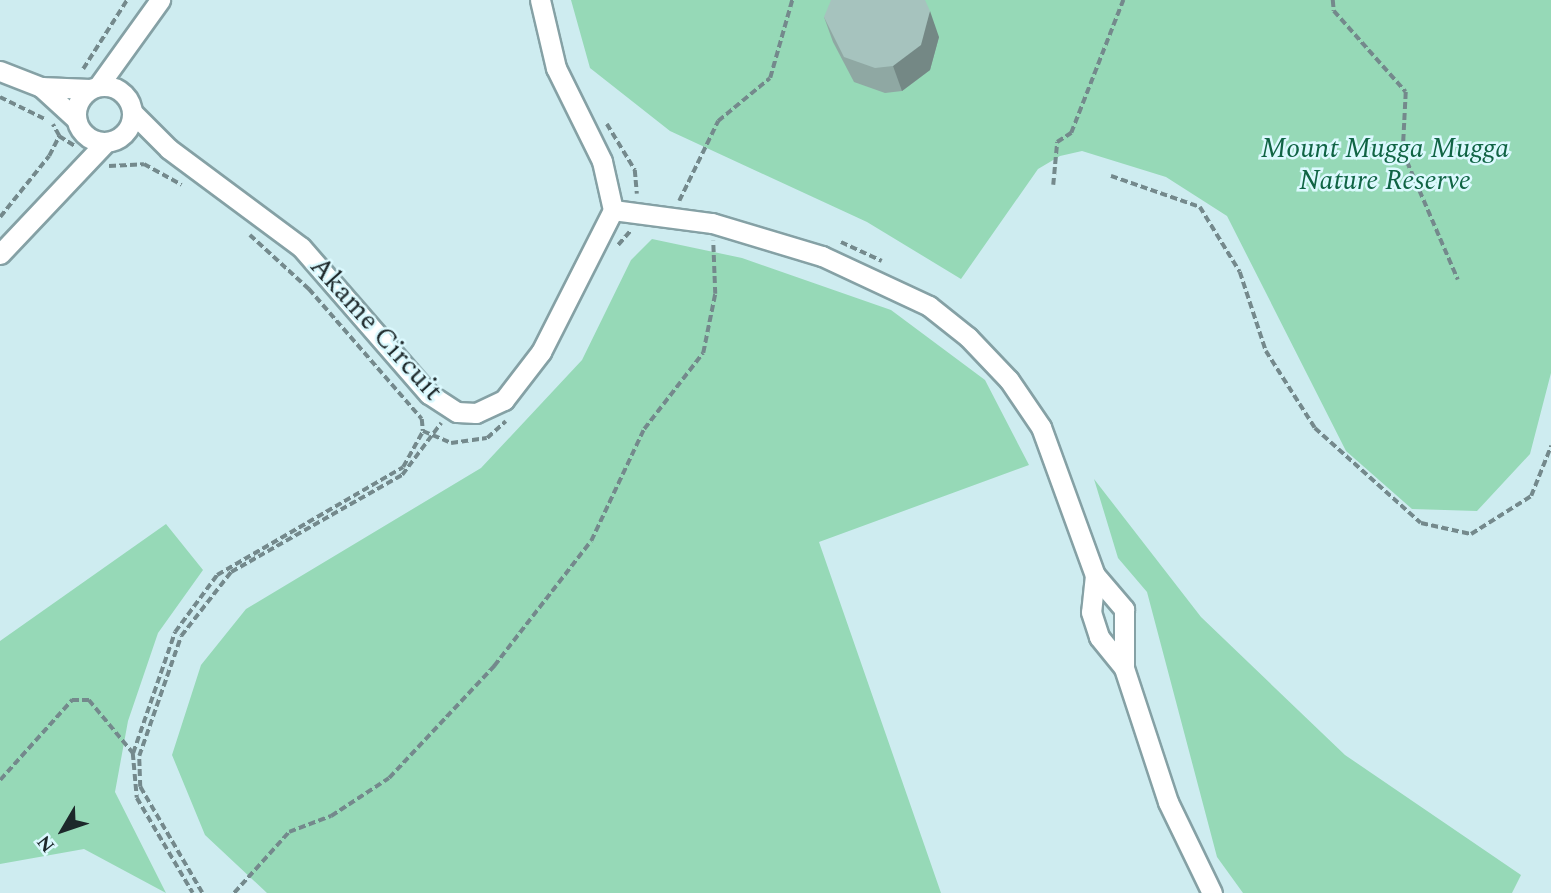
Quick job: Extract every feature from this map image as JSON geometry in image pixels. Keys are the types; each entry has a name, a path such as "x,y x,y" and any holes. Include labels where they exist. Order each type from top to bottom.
{"street":[{"path":"0,254 72,172 78,102 95,87 124,53 160,0"},
{"path":"540,0 556,68 627,205 673,205 712,223 863,274 929,306 968,337 1041,427 1095,575 1124,609 1124,668 1168,802 1212,893"},
{"path":"75,146 114,139 128,103 124,53"},
{"path":"0,71 41,87 95,87 128,103"},
{"path":"41,87 77,122"},
{"name":"Akame Circuit","path":"128,103 169,149 301,247 408,373 450,408 476,413 504,400 559,324 627,205"},
{"name":"Akame Circuit","path":"77,122 114,139 169,149"},
{"path":"1095,575 1091,612 1099,637 1124,668"}],"path":[{"path":"673,205 718,121 770,78 792,0"},
{"path":"1052,185 1057,142 1071,133 1123,0"},
{"path":"1334,0 1334,11 1406,92 1403,152 1458,280"},
{"path":"601,114 635,170 627,205 630,234 613,255"},
{"path":"52,123 75,146 111,167 144,164 187,187"},
{"path":"0,217 75,146"},
{"path":"1111,176 1200,206 1240,272 1266,351 1315,428 1421,523 1471,534 1531,496 1551,446"},
{"path":"627,205 646,195"},
{"path":"673,205 691,202"},
{"path":"234,893 289,832 331,816 388,778 494,666 591,541 644,429 703,353 715,294 712,223"},
{"path":"193,893 137,798 133,753 175,632 217,575 403,467 423,431 422,419 309,289 246,232"},
{"path":"827,239 894,267"},
{"path":"202,893 140,787 139,756 181,636 231,572 402,475 434,436 450,408"},
{"path":"423,431 451,443 487,438 517,411"},
{"path":"0,780 72,700 89,700 133,753"}],"green space":[{"name":"Mount Mugga Mugga Nature Reserve","path":"571,0 1551,0 1551,373 1530,454 1477,511 1412,509 1346,451 1227,216 1166,177 1082,151 1060,156 1038,169 961,279 867,222 670,131 590,68"},
{"path":"652,239 742,258 891,310 985,380 1029,465 819,542 941,893 267,893 205,835 172,755 201,665 246,609 481,468 582,360 631,260"},
{"path":"1094,479 1201,617 1345,755 1521,875 1512,893 1243,893 1217,857 1147,592 1118,558"},
{"path":"166,524 203,570 158,633 128,721 115,792 166,893 84,849 0,864 0,641"}],"building":[{"path":"831,0 925,0 930,11 921,45 893,66 875,68 844,57 824,17"}]}
